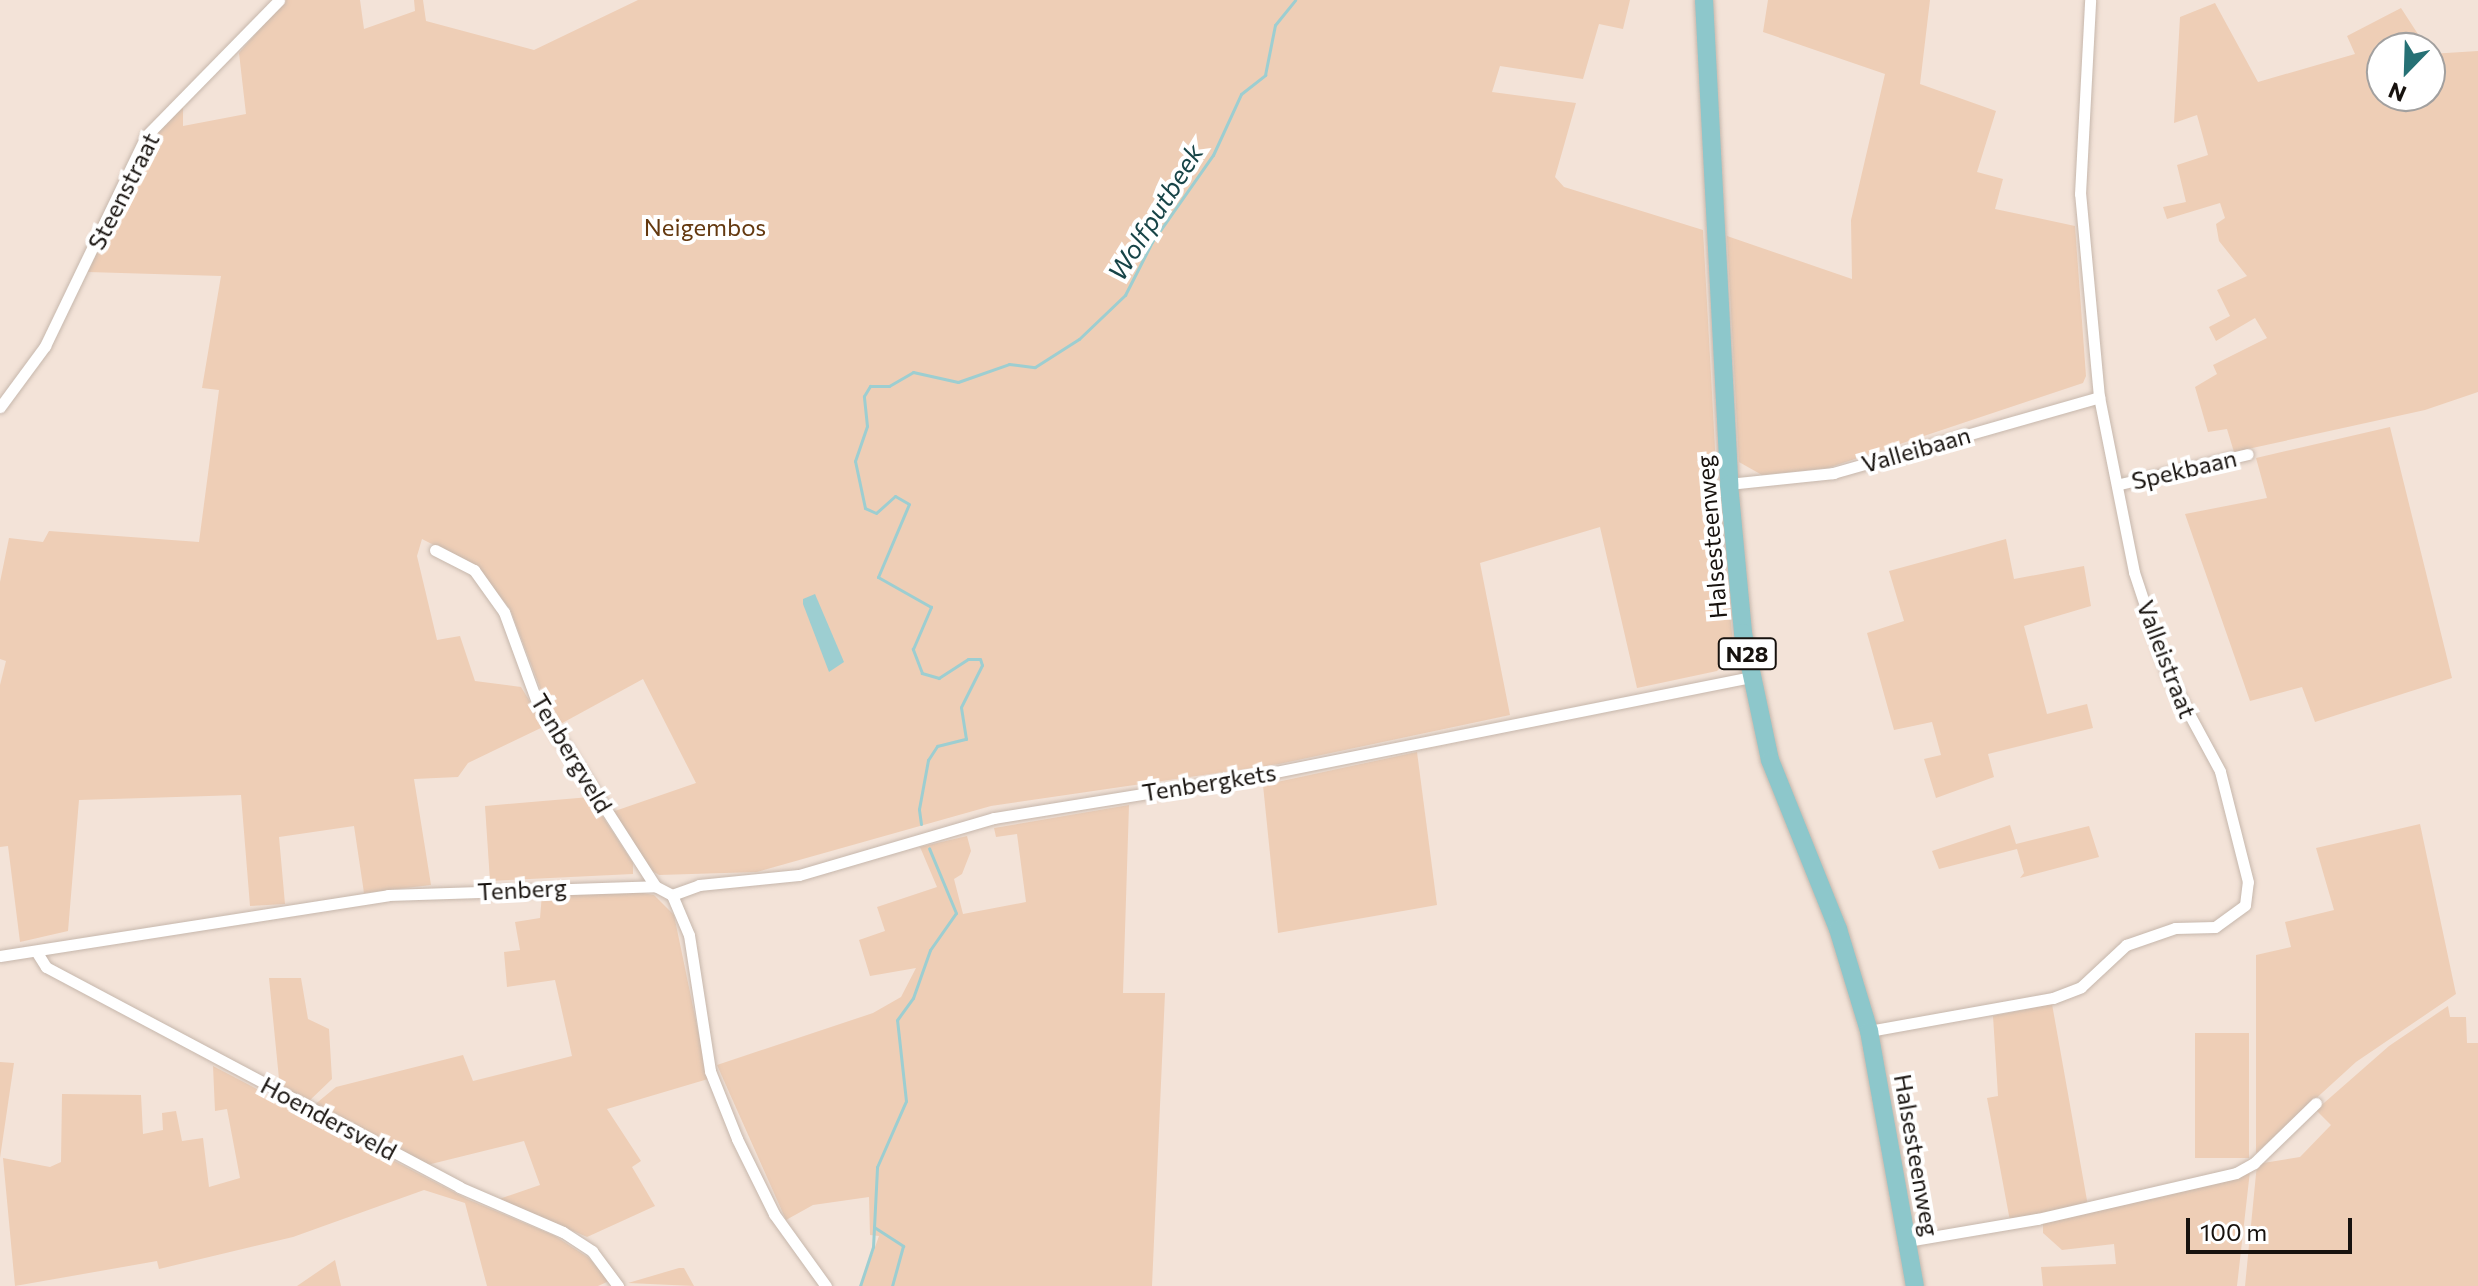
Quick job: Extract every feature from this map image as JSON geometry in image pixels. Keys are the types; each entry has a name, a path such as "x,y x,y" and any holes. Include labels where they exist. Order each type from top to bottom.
{"main road":[{"name":"Halsesteenweg","path":"1704,0 1729,484 1751,677 1770,760 1838,929 1869,1031 1915,1286"}],"street":[{"name":"Steenstraat","path":"0,407 45,346 146,136 279,0"},
{"name":"Valleistraat","path":"1869,1031 2053,998 2081,987 2126,945 2175,928 2215,927 2245,905 2248,882 2220,771 2168,675 2134,572 2120,484 2099,397 2080,194 2090,0"},
{"name":"Valleibaan","path":"1729,484 1833,473 2099,397"},
{"name":"Spekbaan","path":"2120,484 2248,454"},
{"name":"Tenbergveld","path":"435,550 474,570 504,612 537,702 655,886"},
{"name":"Tenbergkets","path":"672,895 699,885 799,875 994,818 1260,775 1751,677"},
{"name":"Tenberg","path":"0,956 260,911 388,895 655,886 672,895"},
{"path":"672,895 689,935 710,1071 774,1214 826,1286"},
{"name":"Hoendersveld","path":"36,951 46,967 432,1173 563,1232 592,1251 618,1286"},
{"path":"1908,1241 2037,1219 2236,1173 2254,1163 2316,1103"}],"green space":[{"name":"Neigembos","path":"285,0 360,0 364,29 415,11 414,0 423,0 426,21 534,50 638,0 1630,0 1623,29 1599,24 1583,79 1500,66 1492,92 1576,103 1555,177 1564,187 1703,230 1717,484 1734,653 1717,671 1637,688 1600,527 1480,563 1510,715 1279,764 991,806 757,872 659,875 648,868 612,812 696,783 643,679 555,727 510,609 477,567 422,539 417,556 437,640 460,636 475,681 521,687 545,726 468,763 458,777 414,779 431,885 364,893 354,826 279,837 285,904 250,906 241,795 79,800 68,931 20,942 8,846 0,847 0,685 6,661 0,659 0,582 9,538 43,542 49,531 199,542 219,390 202,388 221,276 88,272 150,139 183,105 183,126 246,114 239,53"},
{"path":"1768,0 1930,0 1920,84 1996,111 1977,172 2003,179 1995,209 2075,226 2086,376 2083,383 1828,468 1762,475 1739,462 1727,236 1852,279 1851,220 1885,74 1763,32"},
{"path":"2215,3 2258,82 2355,54 2347,36 2401,8 2417,32 2366,32 2366,112 2446,112 2446,53 2478,51 2478,392 2425,410 2234,452 2227,429 2208,432 2195,387 2217,374 2213,365 2267,338 2255,318 2216,341 2209,327 2230,316 2217,290 2247,276 2219,241 2216,224 2225,218 2220,203 2167,219 2163,207 2186,202 2177,165 2208,155 2197,115 2174,123 2180,17"},
{"path":"2390,427 2452,678 2315,722 2302,687 2250,701 2185,514 2267,498 2256,458"},
{"path":"2006,539 2014,579 2084,566 2091,606 2024,626 2047,714 2087,704 2093,728 1988,754 1994,777 1936,798 1924,759 1941,755 1932,722 1894,730 1867,633 1904,621 1889,571"},
{"path":"1417,752 1437,905 1278,933 1263,785"},
{"path":"590,797 633,863 633,874 490,881 485,806"},
{"path":"1129,805 1123,993 1165,993 1152,1286 861,1286 879,1236 870,1235 869,1197 813,1205 786,1220 717,1065 873,1013 901,997 916,968 870,976 859,940 885,931 877,907 937,887 920,847 967,836 971,851 962,874 954,879 963,914 1026,902 1017,834 996,837 994,828"},
{"path":"2420,824 2456,994 2356,1062 2256,1153 2256,955 2291,947 2285,922 2334,910 2316,848"},
{"path":"2010,825 2016,844 2089,826 2099,857 2020,878 2024,873 2017,849 1939,869 1932,851"},
{"path":"637,892 654,895 674,915 708,1079 607,1109 641,1161 632,1167 655,1206 587,1237 499,1199 540,1185 524,1141 423,1166 313,1106 336,1087 463,1055 473,1081 572,1056 555,980 507,987 504,952 520,950 515,922 540,918 542,894"},
{"path":"269,978 301,978 308,1019 329,1029 332,1079 307,1103 280,1089"},
{"path":"2052,1004 2088,1206 2010,1221 1987,1098 1998,1096 1993,1016"},
{"path":"2448,1006 2450,1017 2466,1017 2467,1043 2478,1043 2478,1286 2245,1286 2257,1164 2300,1157 2331,1125 2316,1110 2389,1046"},
{"path":"2195,1033 2249,1033 2249,1158 2195,1158"},
{"path":"0,1062 14,1063 0,1158"},
{"path":"213,1066 467,1199 555,1236 589,1258 609,1281 598,1286 487,1286 465,1203 424,1190 293,1237 159,1269 157,1261 15,1286 3,1158 50,1167 61,1162 62,1094 141,1095 143,1134 163,1130 162,1113 176,1111 182,1141 203,1138 209,1187 240,1178 227,1109 215,1111"},
{"path":"2250,1171 2237,1286 2043,1286 2041,1267 2116,1264 2114,1244 2062,1250 2043,1233 2043,1220"},
{"path":"335,1260 341,1286 297,1286"},
{"path":"679,1268 684,1268 694,1286 628,1283"}],"water":[{"path":"815,594 844,662 829,672 803,604 803,599"}],"waterway":[{"name":"Wolfputbeek","path":"921,824 919,809 928,760 937,746 966,739 961,707 982,665 980,659 968,659 939,678 922,673 913,649 931,607 878,577 909,504 895,496 876,513 865,508 855,461 867,426 864,396 870,386 889,386 913,372 958,382 1009,364 1035,367 1079,339 1125,295 1152,242 1213,155 1241,94 1265,75 1275,25 1295,0"},
{"name":"Wolfputbeek","path":"860,1286 873,1247 877,1167 906,1101 897,1020 913,998 930,950 956,913 929,848"},
{"path":"874,1227 903,1246 892,1286"}]}
